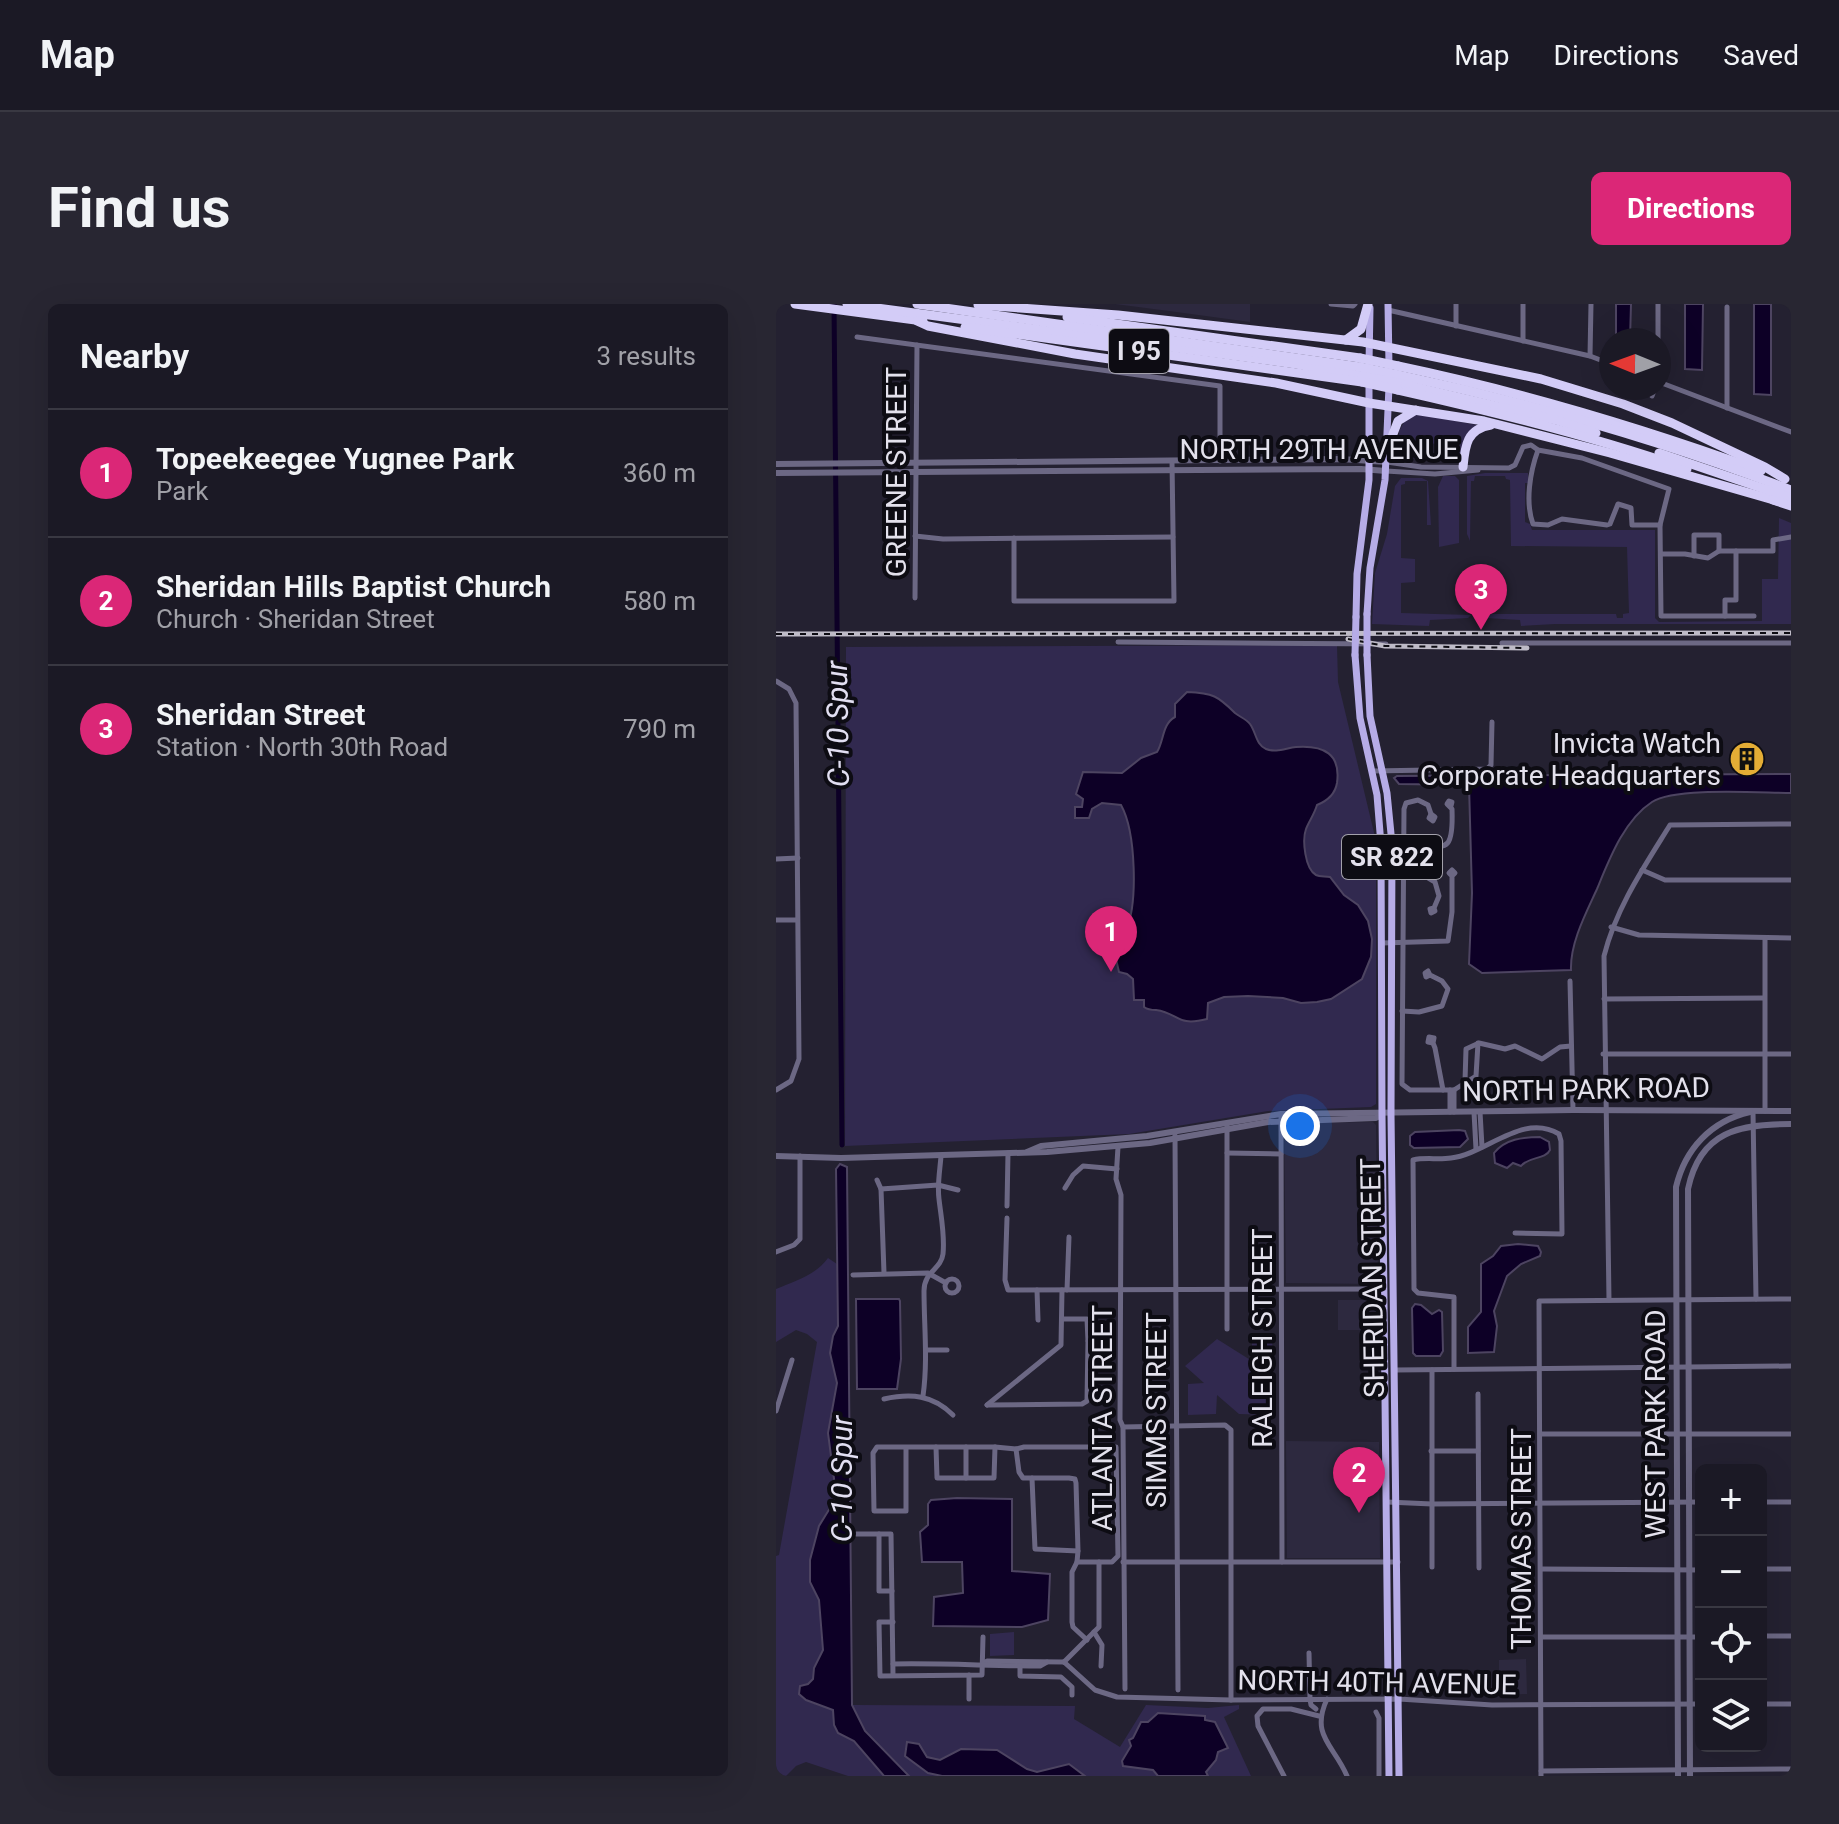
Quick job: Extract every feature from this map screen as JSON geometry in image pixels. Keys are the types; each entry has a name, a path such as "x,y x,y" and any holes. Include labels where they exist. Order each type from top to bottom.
{"highway":[{"name":"I 95","path":"795,304 847,308 917,321 1361,371 1554,403 1788,480"},
{"path":"917,304 1361,371"},
{"path":"1343,341 1361,329 1369,304"},
{"name":"I 95","path":"973,305 1299,348 1361,371 1398,378 1601,441 1791,506"},
{"path":"973,305 1171,320 1389,346 1541,379 1600,396 1672,423 1788,480"},
{"path":"847,308 1361,371"},
{"path":"917,321 928,326 1060,352 1276,383 1495,425 1610,453 1777,501"},
{"path":"1398,378 1473,391 1585,420 1791,490"},
{"path":"1398,378 1556,420 1791,498"},
{"path":"1388,447 1398,421 1416,410"},
{"path":"1463,467 1468,437 1480,427 1495,425"}],"main road":[{"name":"SHERIDAN STREET","path":"1369,304 1369,469 1357,574 1355,655 1360,718 1380,815 1389,1776"},
{"name":"SHERIDAN STREET","path":"1388,307 1388,447 1370,568 1367,655 1370,716 1390,814 1399,1776"},
{"path":"1384,1289 1395,1300"},
{"path":"1386,1420 1396,1420"}],"street":[{"path":"1331,304 1355,304"},
{"path":"1456,304 1456,326"},
{"path":"1523,304 1523,341"},
{"path":"1590,356 1591,304"},
{"path":"1658,304 1658,328"},
{"path":"1388,307 1599,359"},
{"path":"1727,307 1727,408"},
{"path":"857,337 1220,386 1220,461"},
{"name":"GREENE STREET","path":"915,598 917,345"},
{"path":"1671,387 1791,432"},
{"path":"1487,468 1512,467 1526,446 1531,445 1538,450 1595,463 1669,489 1660,525 1661,616 1754,616"},
{"path":"1538,450 1530,477 1530,515 1533,524 1548,525 1562,519 1610,524 1618,504 1631,508 1632,525 1660,525"},
{"name":"NORTH 29TH AVENUE","path":"776,473 914,463 1172,461 1369,460 1435,474 1487,468"},
{"path":"1014,538 1014,601 1174,601 1172,461"},
{"name":"NORTH 29TH AVENUE","path":"776,464 915,472 1369,469 1386,466 1487,468"},
{"path":"1694,556 1694,535 1719,535 1719,551"},
{"path":"915,536 926,539 1173,537"},
{"path":"1661,554 1708,558 1719,551 1773,551 1773,540 1791,537"},
{"path":"1725,616 1725,600 1736,600 1736,551"},
{"path":"1118,642 1386,644"},
{"path":"1502,643 1791,643"},
{"path":"776,681 789,689 796,703 799,1059 791,1081 776,1090"},
{"path":"1372,771 1487,769 1491,765 1492,722"},
{"path":"1431,814 1424,802 1418,800 1406,803 1404,809 1404,1088 1449,1090 1477,1074 1478,1043"},
{"path":"1402,843 1432,847 1450,843 1453,836 1451,806"},
{"path":"1791,824 1670,825 1611,927 1604,956 1603,1054 1609,1300 1791,1299"},
{"path":"776,859 798,858"},
{"path":"1642,870 1665,880 1791,880"},
{"path":"1402,875 1420,873 1435,882 1439,896 1434,908"},
{"path":"1382,943 1448,941 1452,876"},
{"path":"776,920 796,920"},
{"path":"1611,927 1639,935 1791,938"},
{"path":"1765,938 1765,1111"},
{"path":"1402,1011 1419,1012 1442,1006 1448,989 1430,975"},
{"path":"1570,981 1573,1110"},
{"path":"1604,999 1764,998"},
{"path":"1433,1043 1449,1090 1452,1112"},
{"path":"1465,1081 1466,1049 1478,1043 1505,1049 1515,1046 1542,1059 1560,1047 1571,1046"},
{"path":"1603,1054 1791,1054"},
{"name":"NORTH PARK ROAD","path":"1027,1152 1041,1146 1174,1134 1281,1118 1376,1118 1382,1114 1573,1110 1791,1111"},
{"path":"1715,1111 1733,1130"},
{"path":"1477,1112 1479,1148"},
{"path":"1753,1112 1756,1299"},
{"name":"WEST PARK ROAD","path":"1678,1773 1675,1203 1679,1176 1694,1146 1726,1120 1753,1112"},
{"name":"RALEIGH STREET","path":"1281,1118 1282,1562"},
{"path":"1753,1124 1791,1124"},
{"name":"WEST PARK ROAD","path":"1690,1773 1690,1179 1709,1147 1733,1130 1753,1124"},
{"path":"1227,1125 1227,1329"},
{"path":"1454,1369 1454,1297 1421,1294 1414,1289 1413,1160 1452,1158 1522,1129 1551,1130 1561,1137 1562,1234 1515,1233"},
{"name":"NORTH PARK ROAD","path":"776,1156 941,1156 1118,1147 1150,1143 1174,1134"},
{"name":"SIMMS STREET","path":"1174,1134 1178,1690"},
{"name":"ATLANTA STREET","path":"1118,1147 1125,1689"},
{"path":"1007,1206 1008,1153"},
{"path":"1227,1153 1281,1154"},
{"path":"776,1252 794,1245 800,1239 800,1155"},
{"path":"923,1396 926,1350 924,1287 928,1273 940,1264 943,1255 943,1214 938,1185 941,1156"},
{"path":"1065,1188 1083,1166 1117,1169"},
{"path":"877,1180 881,1189 884,1273"},
{"path":"881,1189 938,1185 958,1190"},
{"path":"1007,1218 1005,1280 1008,1290 1384,1289"},
{"path":"1062,1319 1087,1319 1087,1401 1082,1404 987,1405 1061,1345 1062,1319 1064,1290 1069,1237"},
{"path":"853,1275 928,1273 946,1283"},
{"path":"1037,1290 1038,1320"},
{"name":"THOMAS STREET","path":"1541,1773 1539,1301 1609,1300"},
{"path":"1088,1341 1111,1342"},
{"path":"926,1350 947,1350"},
{"path":"776,1411 792,1360"},
{"path":"1395,1370 1791,1366"},
{"name":"SHERIDAN STREET","path":"1432,1370 1432,1567"},
{"path":"1478,1394 1479,1568"},
{"path":"884,1399 923,1396 945,1407 953,1415"},
{"path":"1123,1427 1229,1427 1231,1700"},
{"path":"1540,1434 1791,1434"},
{"path":"906,1447 906,1511 874,1511 874,1449 906,1447 1116,1447 1118,1556 1112,1562 1077,1562"},
{"path":"936,1447 937,1478 994,1478 995,1447"},
{"path":"966,1447 966,1478"},
{"path":"1016,1449 1019,1472 1023,1478 1075,1479 1078,1551 1072,1572 1072,1622 1073,1627 1087,1640"},
{"path":"1431,1451 1478,1451"},
{"path":"1032,1478 1035,1549 1078,1551"},
{"path":"1387,1502 1695,1502"},
{"path":"1767,1502 1791,1502"},
{"path":"856,1534 891,1534 893,1675"},
{"path":"879,1534 879,1591 892,1591"},
{"path":"893,1664 987,1666 1064,1662 1100,1622 1099,1562"},
{"path":"1123,1562 1398,1562"},
{"path":"1541,1569 1695,1570"},
{"path":"1767,1569 1791,1569"},
{"path":"893,1622 879,1622 880,1676 983,1674 983,1637"},
{"path":"1094,1632 1102,1645 1101,1666"},
{"path":"1767,1636 1791,1636"},
{"path":"1541,1637 1695,1637"},
{"path":"1309,1653 1311,1705 1330,1750 1340,1759 1347,1776"},
{"name":"NORTH 40TH AVENUE","path":"1064,1662 1095,1690 1117,1697 1399,1699 1492,1705 1695,1704"},
{"path":"1020,1663 1020,1676 1061,1677 1072,1687 1072,1695"},
{"path":"969,1675 969,1699"},
{"path":"1316,1713 1324,1699"},
{"path":"1767,1704 1791,1704"},
{"path":"1284,1776 1258,1726 1257,1716 1263,1709 1316,1713"},
{"path":"1376,1712 1379,1718 1379,1776"},
{"path":"1541,1773 1791,1769"}],"shaded area":[{"path":"1115,304 1250,304 1250,322 1169,311"},
{"path":"1408,415 1477,425 1457,462 1446,462 1445,445 1428,443 1424,460 1404,458 1398,453 1399,431"},
{"path":"1528,473 1525,522 1530,524 1532,530 1655,530 1655,618 1659,622 1762,621 1762,579 1778,579 1779,518 1791,523 1791,624 1521,626 1520,620 1486,618 1485,614 1616,614 1617,618 1623,618 1623,614 1629,613 1627,547 1511,546 1510,480 1505,476 1475,476 1471,481 1470,541 1467,534 1467,476"},
{"path":"1443,476 1455,476 1459,480 1459,543 1439,547 1438,487"},
{"path":"1401,478 1428,481 1431,525 1427,525 1427,481 1405,481 1401,485 1401,558 1415,559 1415,582 1401,583 1401,613 1471,615 1468,618 1430,620 1429,626 1372,624 1375,573 1387,534 1395,486"},
{"path":"1337,645 1338,682 1376,841 1376,1104 1371,1107 1268,1111 1129,1134 845,1146 846,647"},
{"path":"1373,1122 1376,1125 1378,1284 1286,1283 1284,1130 1291,1123"},
{"path":"828,1258 837,1264 838,1326 833,1337 832,1362 837,1383 828,1433 836,1494 819,1526 810,1582 819,1600 823,1650 814,1668 813,1679 799,1694 817,1705 831,1707 1075,1706 1074,1719 1120,1747 1146,1705 1208,1708 1239,1705 1239,1709 1224,1717 1251,1776 848,1776 806,1762 796,1766 786,1776 776,1776 776,1556 779,1555 817,1342 796,1330 776,1342 776,1289 811,1273"},
{"path":"1338,1300 1379,1300 1379,1330 1338,1330"},
{"path":"1272,1337 1273,1363 1257,1364 1273,1375 1271,1415 1239,1414 1217,1395 1216,1414 1188,1415 1188,1384 1204,1383 1185,1366 1217,1339 1252,1361 1252,1339"},
{"path":"1286,1441 1379,1442 1380,1558 1287,1558"},
{"path":"1014,1632 1014,1655 990,1656 990,1634"},
{"path":"1526,1659 1527,1694 1499,1695 1499,1660"}],"water":[{"path":"1616,304 1631,304 1630,328 1616,328"},
{"path":"1685,304 1703,304 1702,370 1685,369"},
{"path":"1754,304 1771,304 1771,395 1754,394"},
{"path":"1187,692 1219,699 1248,722 1260,745 1266,749 1315,748 1333,758 1338,773 1336,787 1330,797 1317,805 1307,826 1305,854 1312,872 1330,877 1344,895 1358,905 1368,921 1372,939 1371,957 1362,979 1331,999 1301,1003 1283,998 1224,997 1208,1003 1207,1019 1189,1021 1147,1009 1144,1000 1134,1000 1133,979 1119,972 1112,942 1117,935 1126,931 1130,919 1134,868 1130,832 1121,805 1102,803 1092,809 1089,818 1075,818 1075,807 1082,807 1083,799 1076,794 1083,772 1122,773 1141,758 1157,752 1168,724 1175,717 1175,704"},
{"path":"1791,774 1791,793 1679,794 1652,802 1633,819 1612,853 1580,928 1573,949 1571,970 1482,973 1469,964 1472,893 1469,785 1399,784 1394,778 1397,776"},
{"path":"1465,1131 1468,1139 1460,1147 1414,1148 1410,1145 1410,1136 1415,1132"},
{"path":"1540,1137 1549,1142 1548,1153 1521,1166 1513,1163 1507,1168 1495,1163 1494,1153 1503,1145 1521,1138"},
{"path":"840,1164 847,1167 852,1705 865,1731 909,1776 884,1776 854,1741 838,1733 833,1710 806,1700 799,1694 800,1686 813,1679 814,1668 823,1650 819,1600 810,1582 810,1560 819,1526 836,1494 828,1433 837,1383 830,1353 838,1326 836,1169"},
{"path":"1501,1246 1538,1246 1540,1256 1521,1264 1507,1276 1494,1311 1497,1326 1494,1352 1468,1353 1468,1327 1481,1312 1481,1264"},
{"path":"856,1299 900,1301 901,1359 897,1389 857,1389"},
{"path":"1415,1304 1432,1314 1439,1310 1442,1312 1443,1351 1440,1356 1416,1356 1413,1353 1412,1308"},
{"path":"1012,1499 1012,1571 1050,1574 1048,1620 1022,1627 933,1626 934,1597 963,1593 962,1562 922,1562 920,1532 928,1525 928,1504 931,1500"},
{"path":"1158,1713 1205,1716 1205,1720 1215,1722 1228,1748 1218,1752 1216,1760 1206,1772 1208,1776 1158,1776 1153,1770 1123,1766 1122,1761 1131,1746 1129,1740 1141,1722 1148,1722"},
{"path":"907,1742 919,1744 927,1757 940,1760 961,1749 997,1750 1037,1772 1069,1764 1085,1776 942,1776 928,1773 905,1756"}],"waterway":[{"name":"C-10 Spur","path":"834,304 842,1145"}],"railway":[{"path":"776,634 1791,633"},
{"path":"1348,639 1385,646 1527,648"}],"place":[{"name":"Sheridan Street","path":"1481,630"},
{"name":"Invicta Watch Corporate Headquarters","path":"1747,759"},
{"name":"Topeekeegee Yugnee Park","path":"1111,972"},
{"name":"Sheridan Hills Baptist Church","path":"1359,1513"}]}
